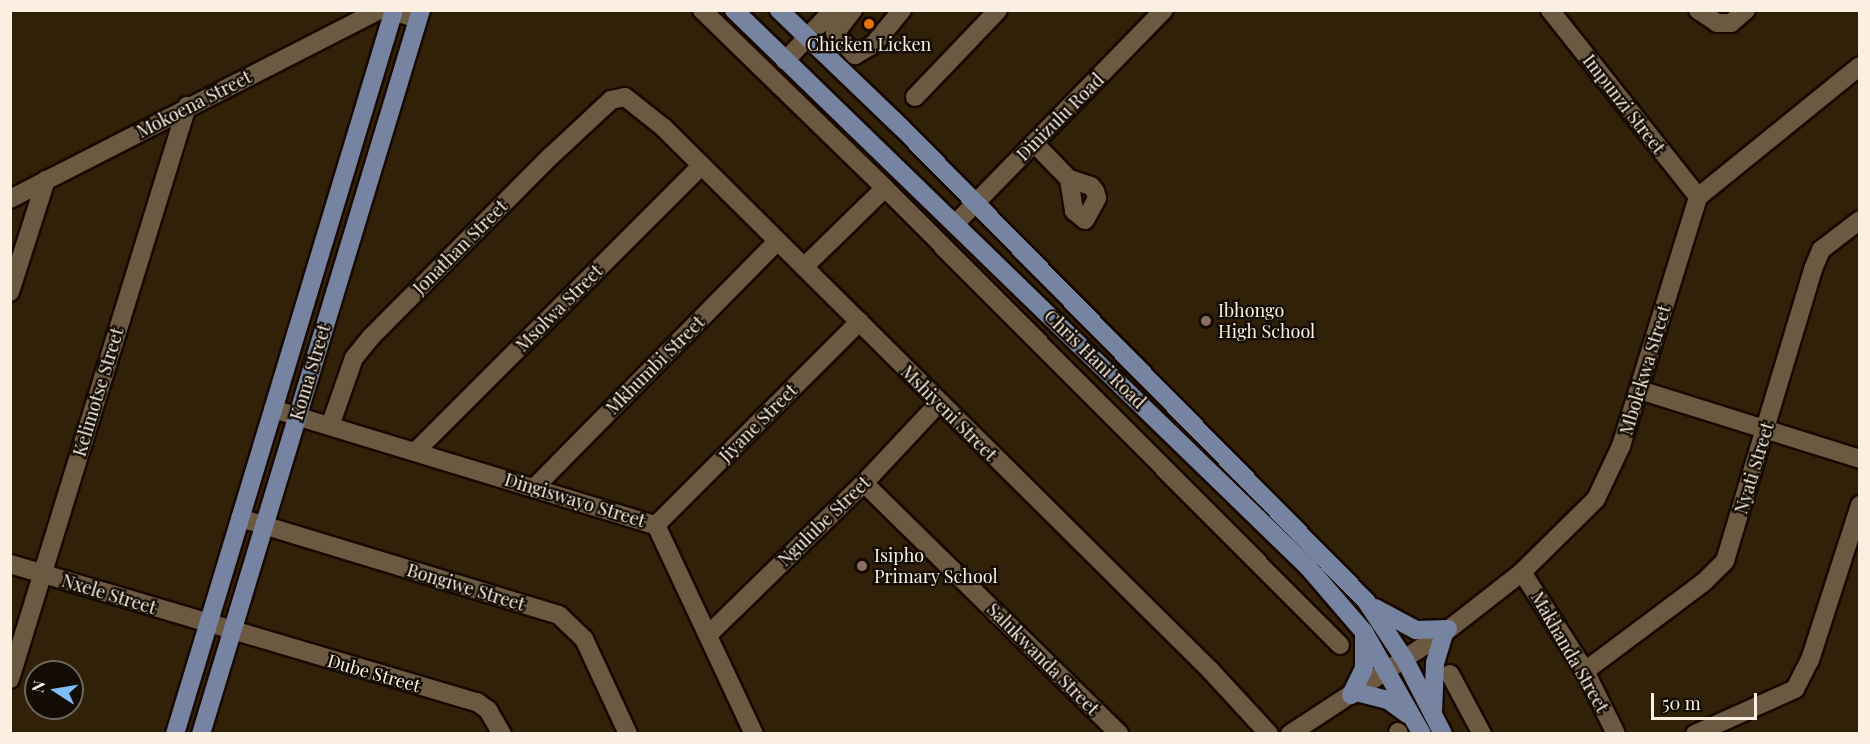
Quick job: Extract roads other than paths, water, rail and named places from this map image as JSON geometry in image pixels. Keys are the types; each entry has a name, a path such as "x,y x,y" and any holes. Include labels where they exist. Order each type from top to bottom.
{"main road":[{"name":"Chris Hani Road","path":"734,10 1283,541 1364,632 1420,729"},
{"name":"Chris Hani Road","path":"779,10 976,203 1366,601 1405,660 1443,734"},
{"name":"Koma Street","path":"175,734 389,11"},
{"name":"Koma Street","path":"201,734 419,15"},
{"path":"1366,601 1409,628 1446,631 1435,663 1433,712"},
{"path":"1364,632 1364,668 1353,693 1388,700 1420,729"}],"street":[{"name":"Chris Hani Road","path":"702,10 885,188 1340,645"},
{"path":"785,61 833,10"},
{"path":"853,10 835,33 855,55 874,44 902,10"},
{"path":"915,97 998,10"},
{"name":"Dinizulu Road","path":"955,224 1164,10"},
{"name":"Impunzi Street","path":"1550,10 1698,196"},
{"path":"1698,10 1717,23 1731,24 1746,10"},
{"path":"389,11 419,15"},
{"name":"Mokoena Street","path":"10,199 187,106 389,11"},
{"path":"1698,196 1860,66"},
{"name":"Mshiyeni Street","path":"625,97 641,106 860,321 938,404 1211,671 1269,734"},
{"name":"Jonathan Street","path":"330,426 354,358 371,337 551,156 611,100 625,97"},
{"name":"Kelimotse Street","path":"10,679 187,106"},
{"path":"1034,143 1070,179"},
{"name":"Msolwa Street","path":"416,451 702,165"},
{"path":"10,292 46,180"},
{"path":"804,267 885,188"},
{"name":"Mbolekwa Street","path":"1290,734 1388,673 1446,631 1522,572 1596,499 1612,470 1640,390 1698,196"},
{"name":"Nyati Street","path":"1585,671 1704,582 1725,561 1813,269 1821,250 1860,220"},
{"name":"Mkhumbi Street","path":"534,488 777,242"},
{"name":"Jiyane Street","path":"656,525 860,321"},
{"path":"1640,390 1860,459"},
{"name":"Ngulube Street","path":"708,635 864,483 938,404"},
{"name":"Dingiswayo Street","path":"273,409 656,525 754,734"},
{"name":"Salukwanda Street","path":"864,483 1119,734"},
{"path":"1695,734 1796,689 1810,660 1860,505"},
{"name":"Bongiwe Street","path":"240,518 564,618 584,639 628,734"},
{"name":"Nxele Street","path":"10,564 231,632"},
{"name":"Makhanda Street","path":"1522,572 1585,671 1616,734"},
{"name":"Dube Street","path":"231,632 477,702 488,710 502,734"},
{"path":"1450,674 1482,734"}],"place":[{"name":"Chicken Licken","path":"869,24"},
{"name":"Ibhongo High School","path":"1206,321"},
{"name":"Isipho Primary School","path":"862,566"}]}
